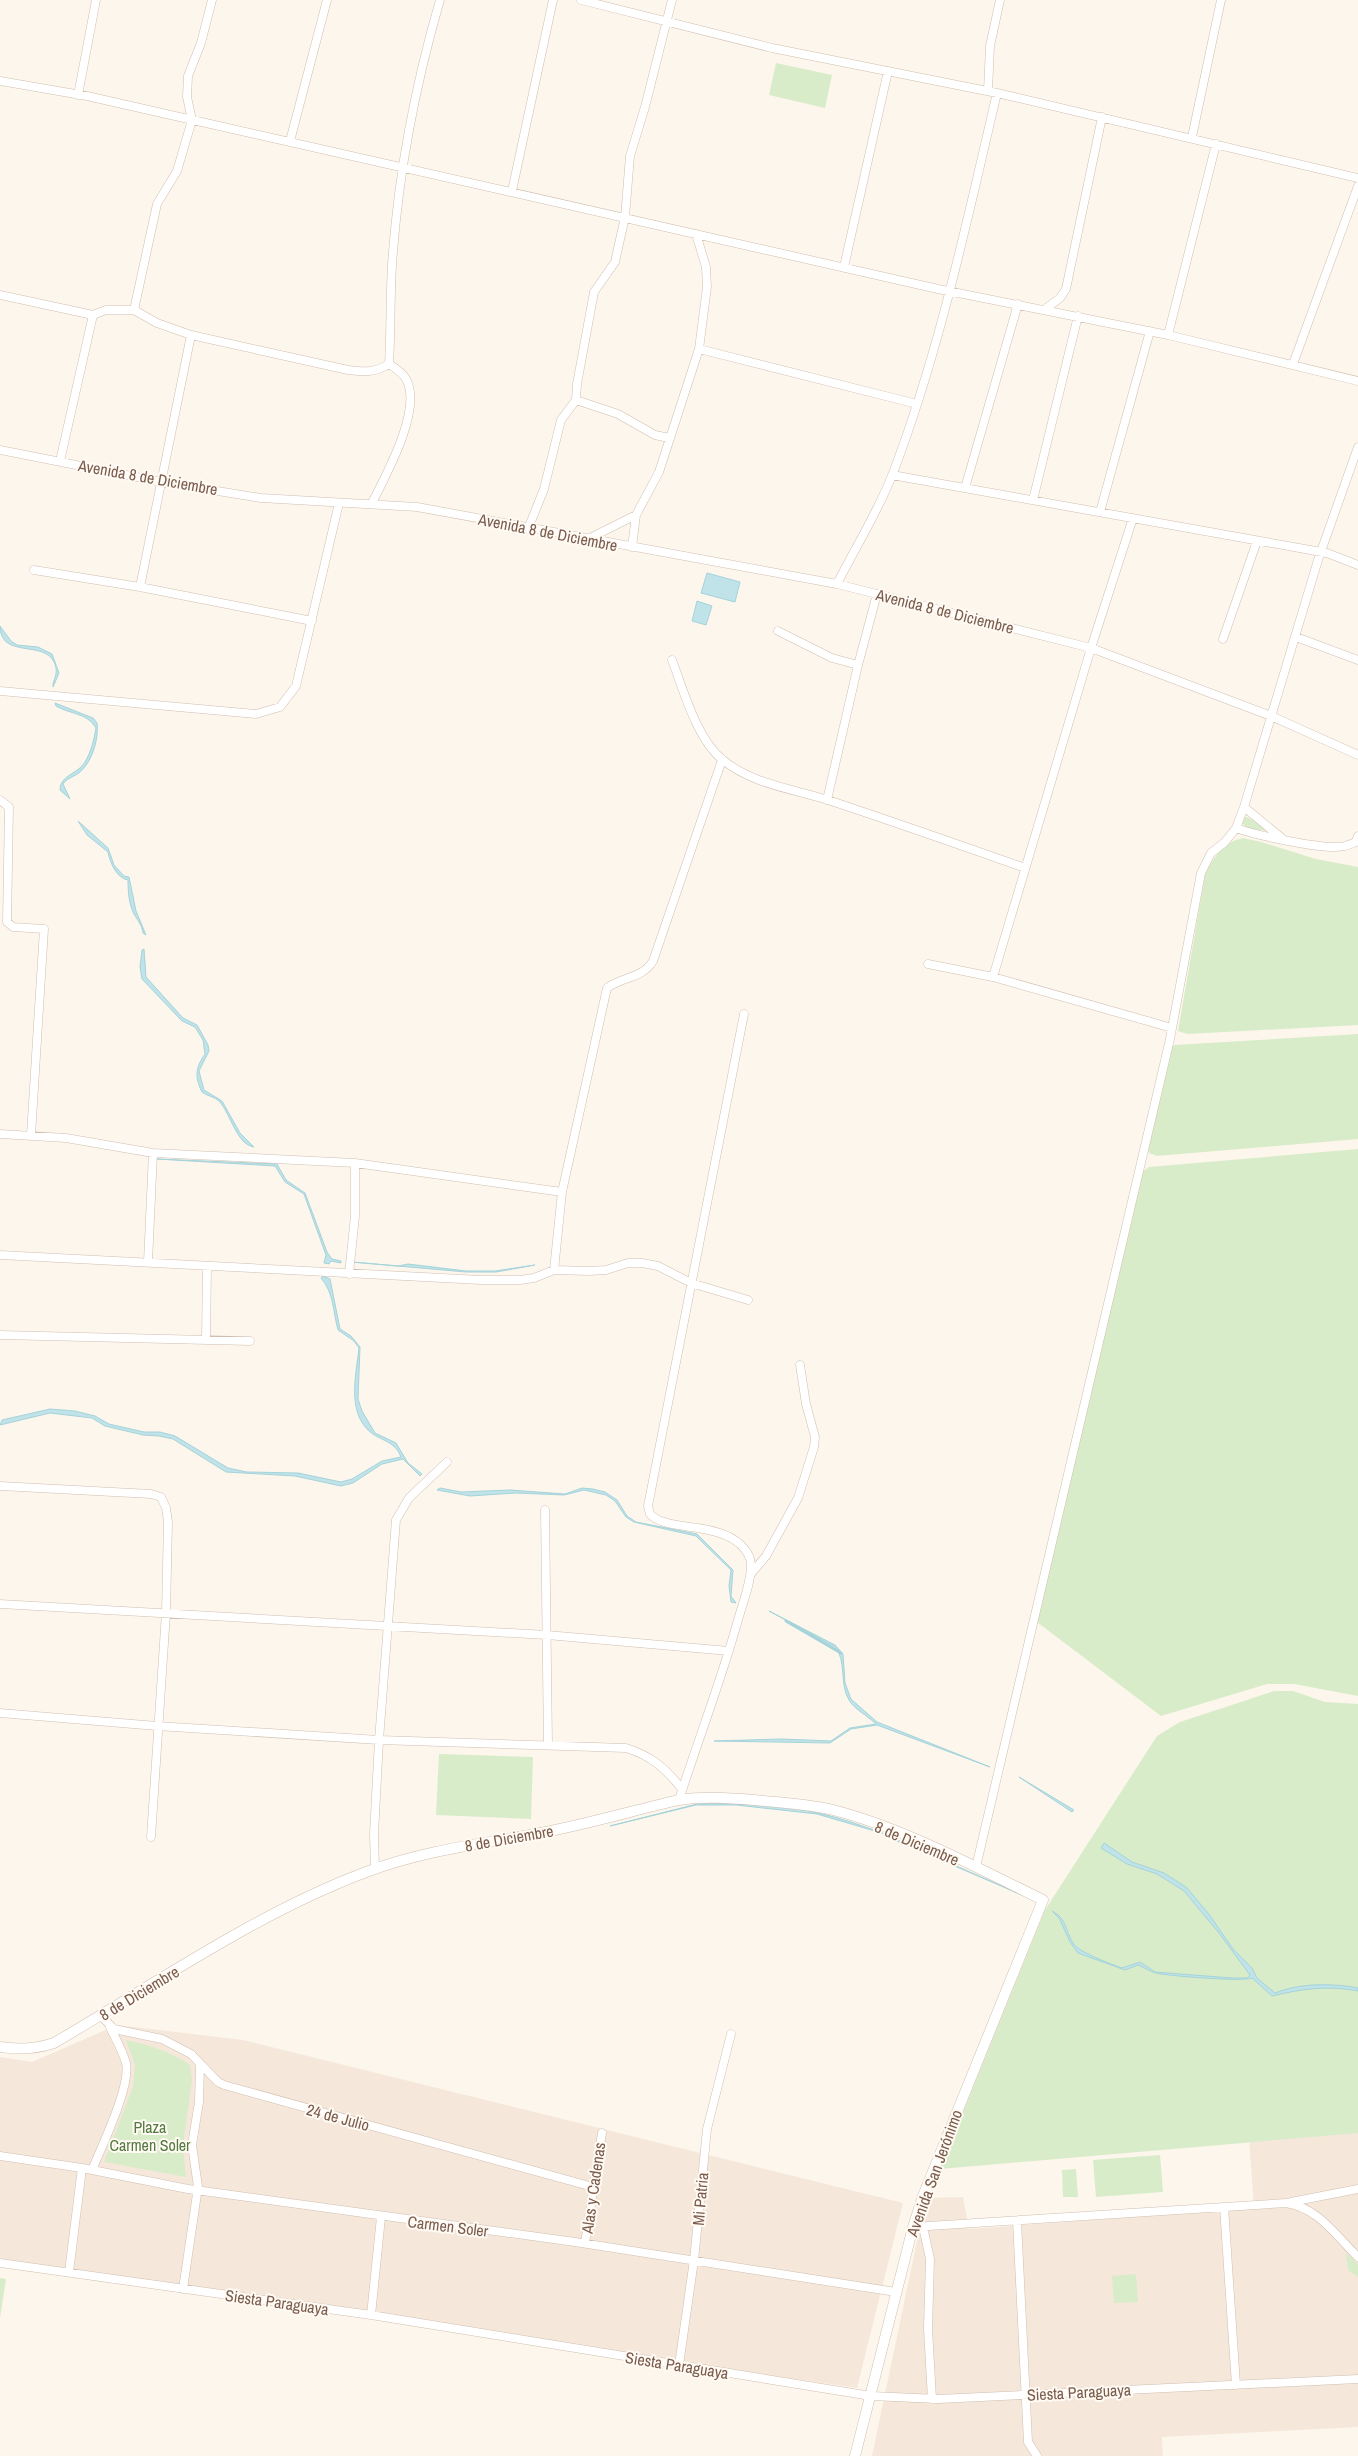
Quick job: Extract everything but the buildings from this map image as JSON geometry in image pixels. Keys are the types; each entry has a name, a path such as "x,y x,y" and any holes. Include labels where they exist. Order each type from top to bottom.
{"street":[{"path":"78,95 96,0"},
{"path":"134,310 157,204 177,171 192,120 187,97 188,76 201,44 212,0"},
{"path":"290,142 327,0"},
{"path":"389,364 392,266 403,167 421,71 440,0"},
{"path":"512,191 553,0"},
{"path":"581,0 772,48 993,92 1358,178"},
{"path":"528,529 544,489 561,420 576,400 577,384 594,292 615,262 625,217 630,156 645,107 672,0"},
{"path":"837,584 892,475 917,404 950,291 993,92 990,46 1000,0"},
{"path":"1192,138 1221,0"},
{"path":"844,267 888,71"},
{"path":"0,81 78,95 192,120 950,291 1150,331 1358,381"},
{"path":"1044,310 1060,298 1066,289 1102,117"},
{"path":"1168,335 1216,144"},
{"path":"1293,364 1358,186"},
{"path":"632,547 636,515 659,472 699,349 707,287 706,267 696,234"},
{"path":"0,295 93,315 106,310 134,310 157,323 192,335 348,370 369,373 389,364"},
{"path":"965,488 1018,304"},
{"path":"60,461 93,315"},
{"path":"1033,500 1078,316"},
{"path":"1100,512 1150,331"},
{"path":"140,587 192,335"},
{"path":"699,349 917,404"},
{"path":"372,503 390,468 408,418 412,397 406,378 389,364"},
{"path":"576,400 612,411 656,435 669,438"},
{"path":"976,1867 1172,1028 1201,873 1211,852 1225,842 1236,828 1244,807 1321,552 1354,470 1358,447"},
{"name":"Avenida 8 de Diciembre","path":"0,450 162,482 261,498 417,507 528,529 837,584 1091,648 1271,716 1358,755"},
{"path":"892,475 1321,552 1358,565"},
{"path":"0,690 256,714 280,708 296,686 339,503"},
{"path":"588,539 636,515"},
{"path":"993,977 1091,648 1133,518"},
{"path":"1223,639 1258,541"},
{"path":"34,570 140,587 312,620"},
{"path":"827,800 858,665 877,594"},
{"path":"778,631 817,651 858,665"},
{"path":"1296,637 1358,660"},
{"path":"672,660 700,728 710,747 722,760 758,780 827,800 1025,868"},
{"path":"554,1270 562,1192 607,988 616,981 642,973 653,961 722,760"},
{"path":"0,800 9,807 7,922 13,927 44,929 31,1136"},
{"path":"1244,807 1284,839"},
{"path":"1236,828 1265,838 1334,847 1356,842 1358,836"},
{"path":"928,964 993,977 1172,1028"},
{"path":"679,1800 729,1651 750,1575 751,1562 746,1551 739,1543 713,1530 660,1521 653,1518 649,1511 691,1283 744,1014"},
{"path":"0,1134 66,1138 153,1153 355,1163 562,1192"},
{"path":"148,1262 153,1153"},
{"path":"348,1274 355,1216 355,1163"},
{"path":"0,1255 443,1280 520,1280 534,1278 554,1270 590,1272 606,1270 628,1263 642,1262 658,1266 691,1283 748,1300"},
{"path":"206,1340 207,1266"},
{"path":"0,1335 250,1341"},
{"path":"750,1575 766,1556 798,1498 814,1446 815,1438 806,1404 800,1365"},
{"path":"375,1869 374,1834 379,1740 396,1520 408,1498 447,1462"},
{"path":"0,1486 151,1494 161,1497 166,1508 168,1522 166,1613 151,1837"},
{"path":"545,1510 548,1745"},
{"path":"0,1604 547,1635 729,1651"},
{"path":"0,1713 157,1726 379,1740 626,1748 640,1752 665,1768 682,1789"},
{"name":"8 de Diciembre","path":"0,2047 18,2050 43,2047 101,2016 280,1912 330,1886 375,1869 425,1853 538,1834 696,1797 735,1798 838,1811 898,1833 976,1867 1043,1900"},
{"name":"Avenida San Jerónimo","path":"855,2456 896,2292 918,2227 937,2160 1043,1900"},
{"name":"24 de Julio","path":"101,2016 110,2026 118,2031 162,2039 191,2054 224,2085 593,2187"},
{"path":"92,2170 121,2097 126,2077 126,2062 110,2026"},
{"name":"Mi Patria","path":"678,2365 694,2260 707,2129 731,2034"},
{"path":"183,2289 198,2190 192,2145 199,2102 200,2064"},
{"name":"Alas y Cadenas","path":"585,2243 602,2133"},
{"name":"Carmen Soler","path":"0,2156 82,2168 198,2190 381,2217 585,2243 896,2292"},
{"path":"69,2272 82,2168"},
{"path":"932,2399 928,2329 930,2258 918,2227 1286,2203 1358,2189"},
{"path":"1286,2203 1299,2205 1315,2214 1358,2256"},
{"path":"1224,2207 1236,2385"},
{"path":"371,2315 381,2217"},
{"path":"1017,2221 1028,2442 1037,2456"},
{"name":"Siesta Paraguaya","path":"0,2262 371,2315 870,2396 932,2399 1358,2379"}],"shaded area":[{"path":"117,2025 243,2040 903,2203 857,2388 0,2265 0,2057 32,2062"},
{"path":"1358,2128 1358,2427 1162,2437 1163,2456 872,2456 926,2198 963,2197 969,2229 1254,2208 1249,2138"}],"green space":[{"path":"776,63 832,75 825,108 769,95"},
{"path":"1244,817 1270,829 1268,831 1247,828 1242,823"},
{"path":"1243,838 1316,859 1358,867 1358,1025 1187,1034 1178,1031 1205,875 1224,847"},
{"path":"1358,1034 1358,1139 1157,1156 1149,1153 1148,1149 1174,1045"},
{"path":"1358,1149 1358,1696 1294,1684 1267,1684 1161,1716 1037,1622 1142,1172 1149,1167"},
{"path":"1274,1691 1293,1691 1325,1702 1358,1704 1358,2133 940,2169 1045,1910 1157,1736 1180,1722"},
{"path":"439,1754 533,1757 531,1819 436,1815"},
{"name":"Plaza Carmen Soler","path":"126,2040 159,2049 190,2065 192,2080 183,2146 186,2177 104,2162 133,2087 135,2065"},
{"path":"1160,2155 1163,2192 1096,2197 1093,2160"},
{"path":"1076,2169 1078,2197 1063,2197 1062,2170"},
{"path":"1346,2253 1358,2264 1358,2277 1348,2270"},
{"path":"1136,2274 1138,2302 1114,2303 1112,2276"},
{"path":"0,2278 6,2279 0,2318"}],"water":[{"path":"707,573 740,582 735,602 701,593"},
{"path":"697,601 712,606 706,625 692,621"},
{"path":"0,626 11,641 17,645 38,647 52,654 59,673 53,687 56,666 49,655 14,646 7,642 2,636"},
{"path":"55,703 93,718 97,723 96,743 88,762 80,772 66,780 63,784 70,799 60,790 61,785 66,778 85,762 92,746 96,728 88,719 61,709"},
{"path":"78,821 108,848 114,865 124,876 129,877 136,911 146,935 143,933 131,906 128,880 117,873 108,852 87,835"},
{"path":"144,949 146,977 183,1018 197,1025 208,1045 209,1051 199,1071 204,1090 222,1101 240,1133 254,1147 248,1145 238,1135 219,1101 202,1092 197,1072 205,1054 203,1040 195,1027 182,1021 142,979 140,967 142,950"},
{"path":"157,1159 277,1164 286,1180 305,1193 327,1252 332,1259 341,1261 341,1263 331,1261 329,1264 324,1263 326,1255 304,1194 285,1182 275,1166"},
{"path":"352,1262 398,1266 408,1264 466,1271 495,1271 535,1265 496,1272 466,1272"},
{"path":"323,1276 330,1279 340,1329 351,1336 360,1347 358,1399 362,1411 375,1433 396,1443 408,1463 422,1474 420,1476 403,1459 382,1464 353,1483 341,1486 295,1476 226,1472 173,1439 143,1435 105,1426 92,1418 50,1413 0,1425 2,1420 50,1409 75,1411 95,1416 109,1424 144,1432 160,1432 175,1436 228,1468 247,1472 298,1473 341,1482 352,1479 382,1461 401,1457 394,1446 376,1436 366,1428 360,1419 356,1408 355,1396 359,1348 354,1341 338,1330 331,1296 321,1278"},
{"path":"440,1488 461,1492 510,1490 565,1494 582,1488 605,1492 617,1500 627,1516 636,1522 697,1534 733,1570 731,1596 736,1603 731,1602 729,1586 731,1570 696,1536 634,1522 626,1517 615,1501 606,1495 584,1490 564,1495 516,1493 470,1496 437,1490"},
{"path":"769,1611 835,1645 843,1654 845,1683 851,1699 877,1722 990,1767 877,1725 851,1729 830,1743 714,1741 781,1739 831,1741 850,1728 876,1724 849,1700 844,1687 841,1659 835,1647"},
{"path":"1019,1777 1074,1810 1072,1812"},
{"path":"697,1804 758,1805 803,1810 827,1815 885,1834 817,1814 736,1805 696,1805 610,1826"},
{"path":"893,1838 1022,1895 892,1839"},
{"path":"1104,1843 1132,1862 1164,1873 1186,1887 1208,1913 1233,1949 1252,1968 1257,1978 1275,1993 1295,1987 1316,1985 1348,1986 1358,1988 1358,1991 1336,1988 1315,1989 1293,1991 1272,1996 1252,1978 1221,1979 1175,1976 1154,1972 1138,1965 1125,1970 1078,1953 1070,1942 1059,1918 1052,1911 1063,1921 1070,1938 1076,1946 1095,1957 1122,1968 1140,1962 1155,1972 1232,1978 1247,1978 1250,1975 1219,1933 1184,1891 1157,1874 1127,1864 1101,1848"}],"waterway":[{"path":"786,1621 841,1653"}]}
